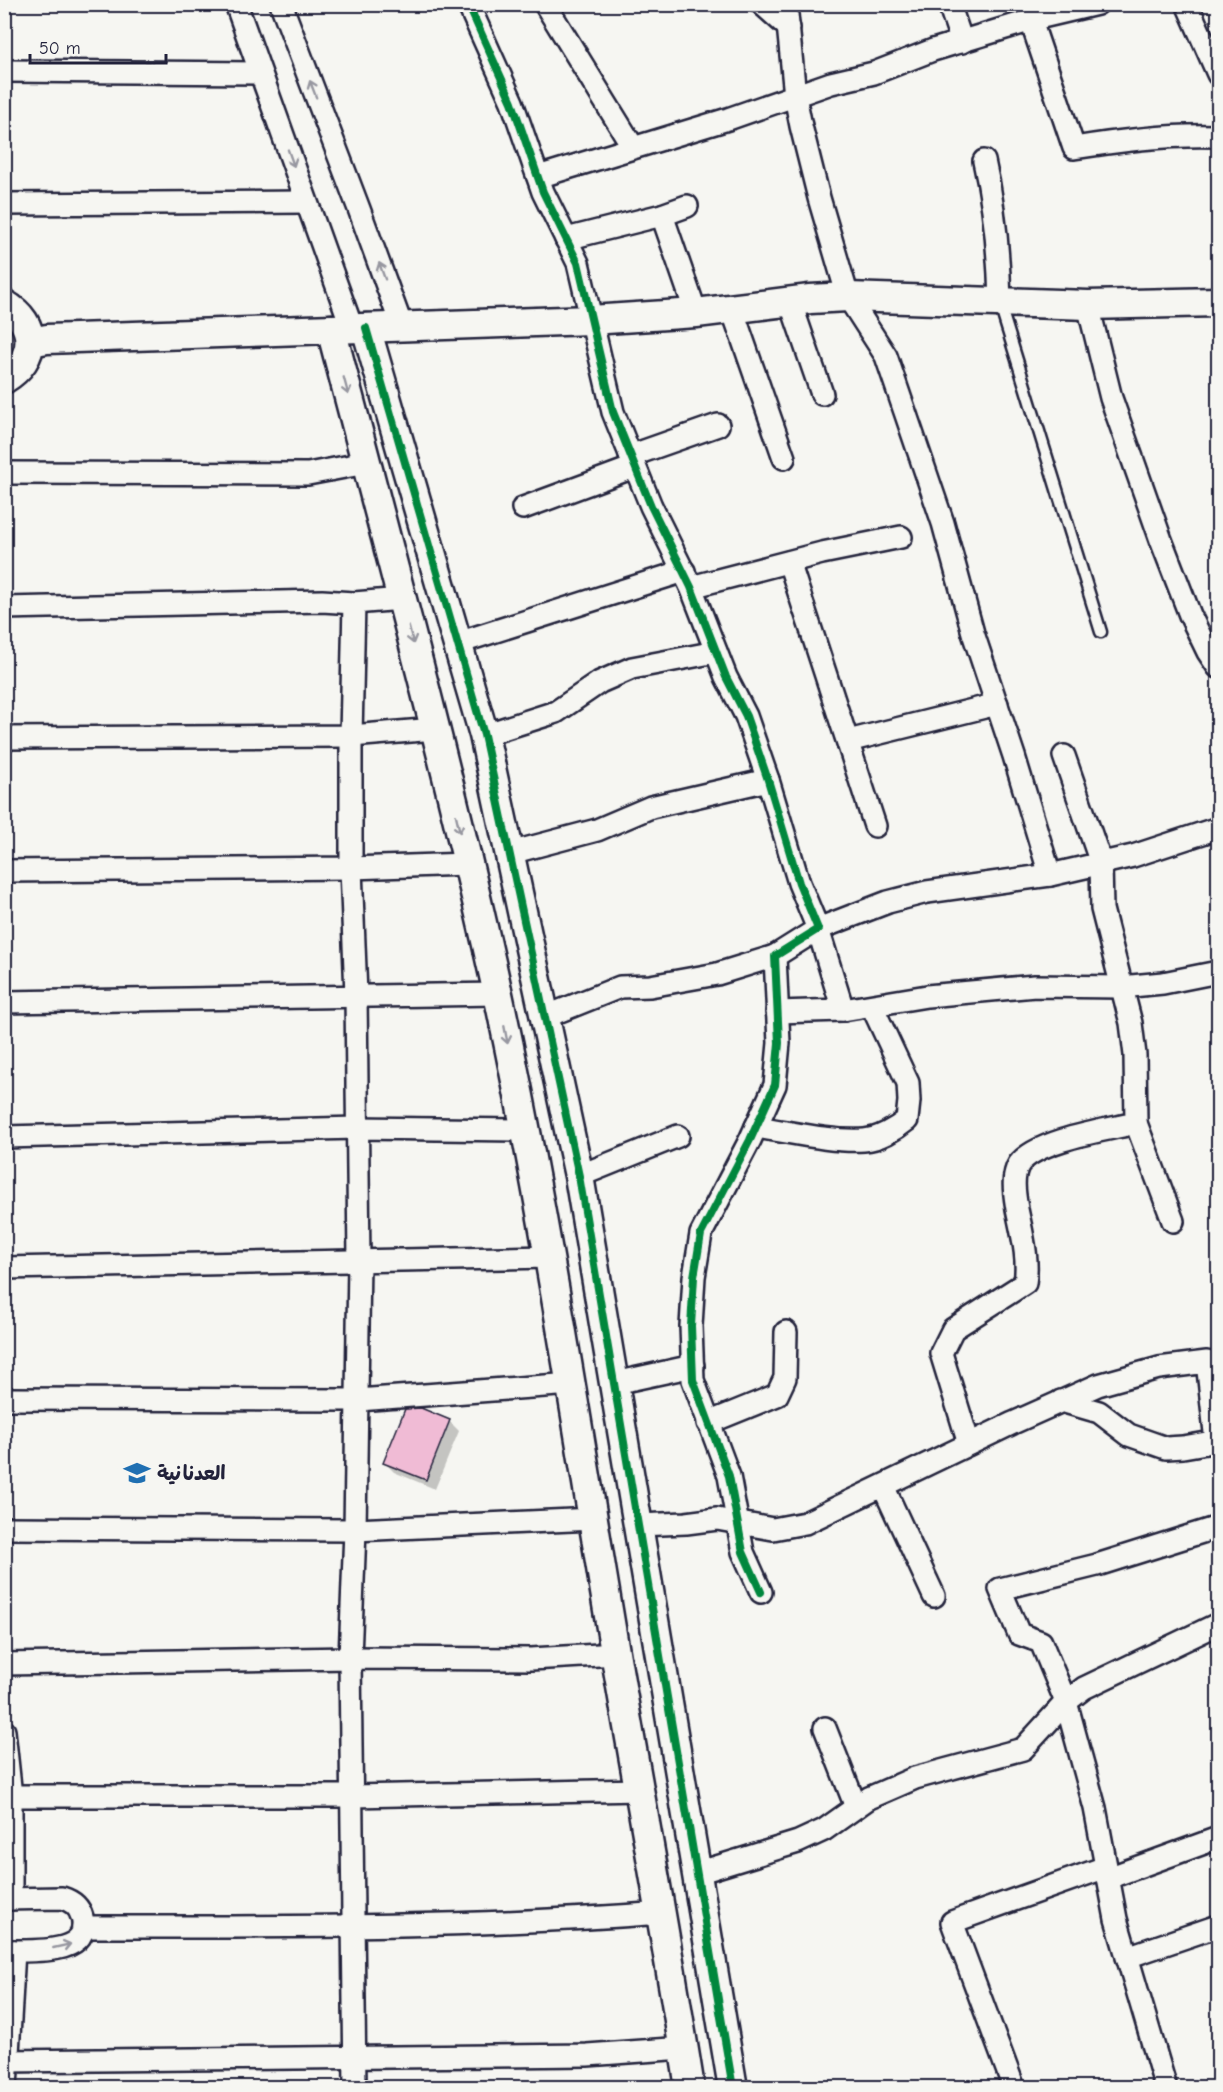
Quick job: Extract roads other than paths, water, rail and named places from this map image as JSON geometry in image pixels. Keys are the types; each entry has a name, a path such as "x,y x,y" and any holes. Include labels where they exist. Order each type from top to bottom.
{"street":[{"path":"236,4 458,643 484,735 579,1176 733,2088"},
{"path":"281,4 360,209 402,327"},
{"path":"468,4 512,102 543,192 578,263 613,412 651,506 687,579 716,652 746,716 799,883 818,929 843,1010"},
{"path":"545,4 633,147"},
{"path":"762,4 789,27"},
{"path":"786,4 795,96 819,198 848,297 886,356 944,523 973,633 1050,874"},
{"path":"949,4 962,42"},
{"path":"538,177 831,83 874,73 933,50 1097,4"},
{"path":"1187,4 1218,74"},
{"path":"1031,21 1074,148 1127,140 1197,135 1218,136"},
{"path":"4,71 260,73"},
{"path":"984,161 998,253 1000,303"},
{"path":"4,204 306,202"},
{"path":"566,239 662,215 687,206"},
{"path":"662,215 696,313"},
{"path":"30,342 47,339 591,320 696,313 848,297 1088,305 1218,302"},
{"path":"790,302 822,394"},
{"path":"4,304 19,313 27,327 30,342 27,358 18,371 4,379"},
{"path":"1088,305 1112,399 1161,540 1190,615 1218,667"},
{"path":"732,309 784,458"},
{"path":"350,328 366,463 435,729 498,994 525,1130 572,1384 690,2088"},
{"path":"523,508 718,425"},
{"path":"4,473 308,474 366,463"},
{"path":"458,643 687,579 789,562 901,537"},
{"path":"789,562 875,826"},
{"path":"4,608 322,601 354,603 402,599"},
{"path":"354,603 351,868 356,995 359,1261 355,1530 350,1658 355,2088"},
{"path":"484,735 556,712 600,682 632,668 716,652"},
{"path":"848,741 997,704"},
{"path":"4,738 351,735 435,729"},
{"path":"1065,756 1101,863 1102,909 1131,1023 1135,1055 1136,1123 1173,1221"},
{"path":"510,853 597,830 651,807 768,780"},
{"path":"545,1017 620,987 650,986 717,974 775,956 818,929 888,902 927,892 1050,874 1133,856 1218,828"},
{"path":"4,871 351,868 467,864"},
{"path":"761,1592 743,1552 729,1476 693,1380 691,1326 694,1277 701,1234 775,1085 779,1043 775,956"},
{"path":"777,1012 843,1010 927,996 1035,986 1121,987 1163,983 1218,972"},
{"path":"4,1002 498,994 539,990"},
{"path":"756,1127 828,1138 866,1140 897,1128 907,1120 908,1083 872,1005"},
{"path":"969,1444 941,1353 953,1329 1025,1283 1028,1267 1014,1188 1018,1165 1035,1150 1072,1137 1136,1123"},
{"path":"4,1137 357,1128 525,1130"},
{"path":"579,1176 678,1137"},
{"path":"4,1268 549,1257"},
{"path":"708,1423 777,1395 785,1378 786,1332"},
{"path":"638,1525 717,1519 773,1529 805,1523 1061,1401 1098,1385 1159,1368 1207,1362 1217,1441 1166,1448 1129,1435 1100,1412 1061,1401"},
{"path":"615,1383 693,1366"},
{"path":"4,1399 357,1400 572,1384"},
{"path":"883,1486 934,1596"},
{"path":"4,1528 355,1530 594,1519"},
{"path":"1166,2088 1116,1919 1095,1808 1066,1702 1041,1642 1019,1634 1000,1588 1097,1565 1218,1527"},
{"path":"697,1873 798,1842 824,1830 869,1797 915,1778 1023,1749 1066,1702 1084,1688 1218,1624"},
{"path":"4,1664 350,1658 531,1659 616,1654"},
{"path":"825,1728 856,1807"},
{"path":"4,1731 8,1796 8,1899 62,1898 70,1901 80,1912 83,1927 78,1939 68,1947 9,1951 6,2088"},
{"path":"8,1796 353,1796 640,1790"},
{"path":"1014,2088 952,1922 1218,1838"},
{"path":"83,1927 352,1927 559,1921 662,1913"},
{"path":"1127,1957 1218,1926"},
{"path":"673,1984 714,1978"},
{"path":"5,2061 587,2055 684,2048"}],"lane":[{"path":"1000,303 1101,632"}],"place":[{"name":"العدنانية","path":"137,1473"}]}
